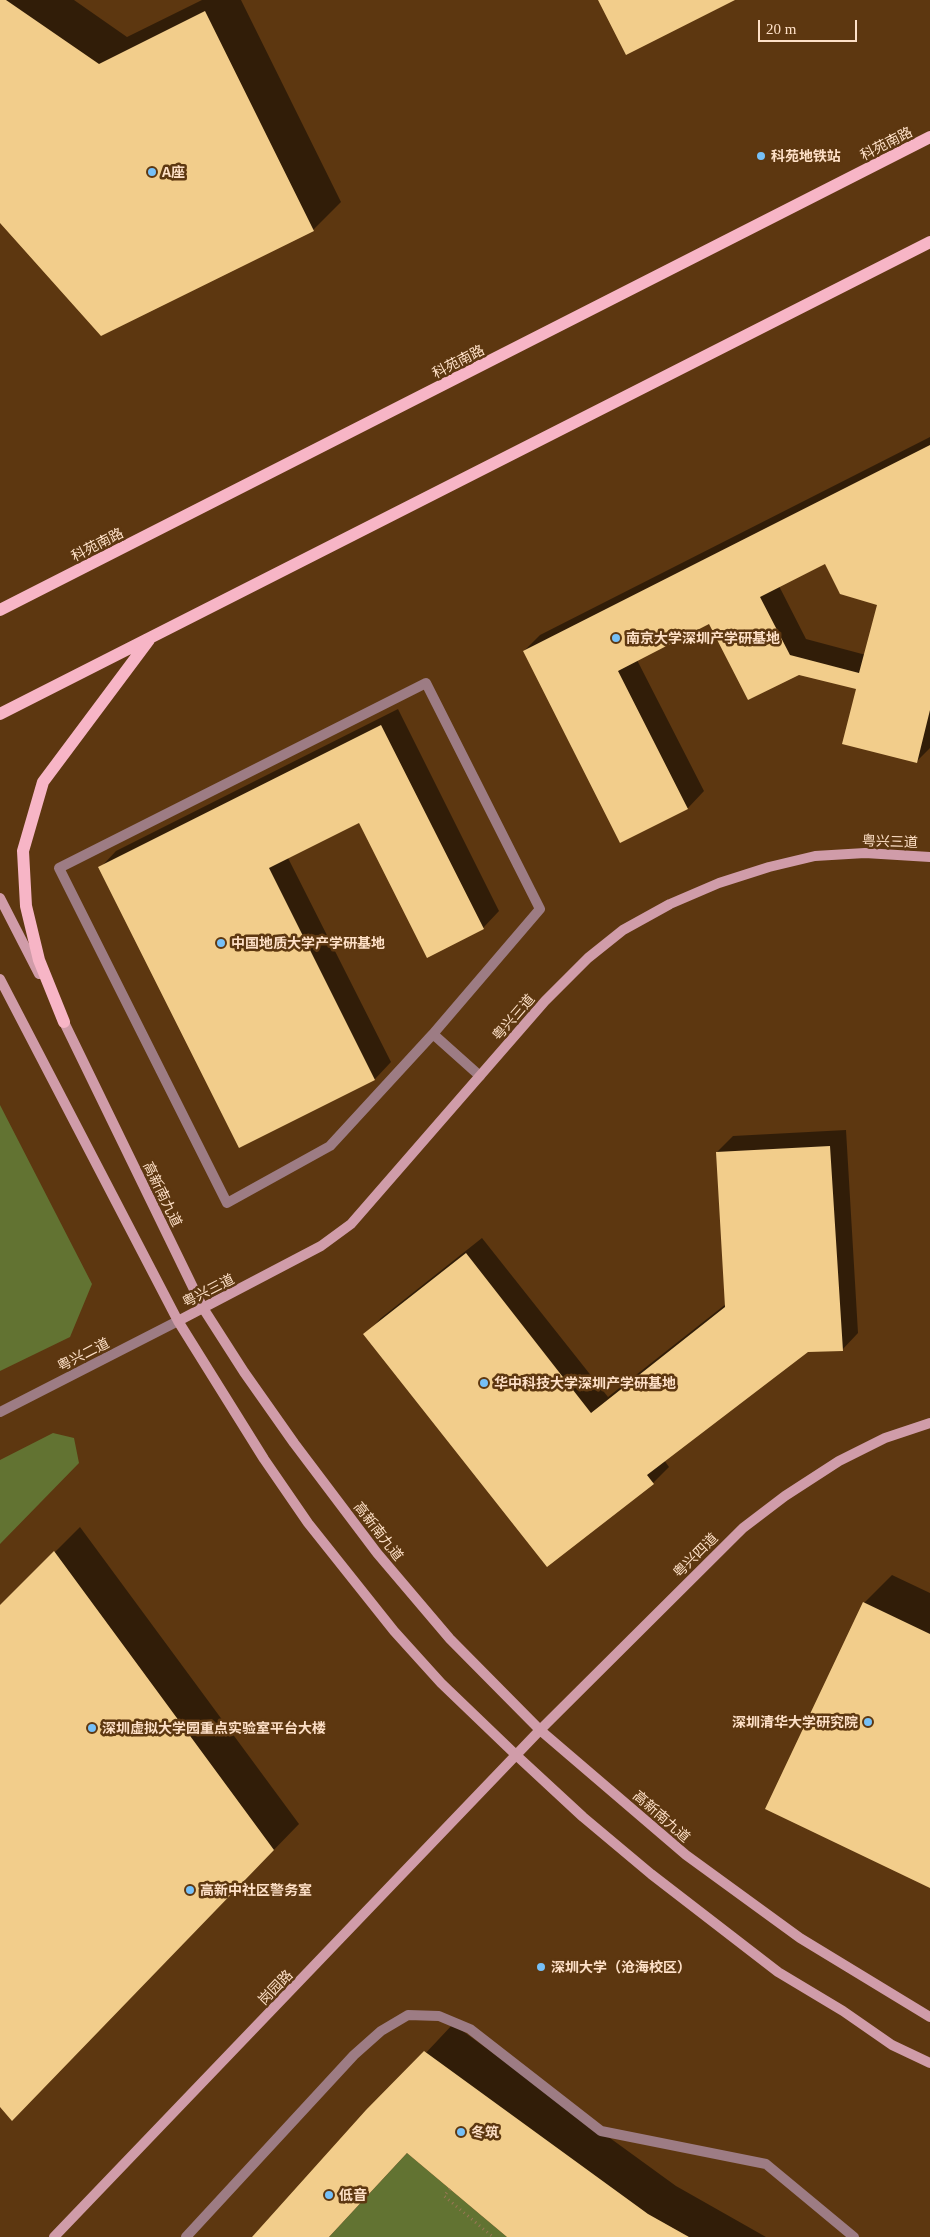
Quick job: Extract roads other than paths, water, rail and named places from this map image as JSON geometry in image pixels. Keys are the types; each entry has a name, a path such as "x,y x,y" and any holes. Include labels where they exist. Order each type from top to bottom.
{"main road":[{"name":"科苑南路","path":"0,610 930,138"},
{"path":"0,714 930,242"},
{"path":"64,1022 39,960 26,906 23,851 43,782 151,637"}],"street":[{"path":"426,683 540,909 433,1034 330,1146 227,1203 59,868 426,683"},
{"name":"粤兴三道","path":"178,1321 321,1246 351,1224 546,1001 588,958 623,930 670,904 719,883 769,867 815,856 865,852 930,857"},
{"name":"高新南九道","path":"0,898 64,1022 203,1308 244,1372 294,1444 377,1553 450,1639 540,1730 686,1855 800,1938 930,2017"},
{"path":"0,979 178,1321 264,1459 308,1523 345,1572 442,1683 583,1817 651,1874 778,1972 842,2011 892,2045 930,2063"},
{"path":"433,1034 480,1076"},
{"name":"粤兴二道","path":"0,1412 178,1321"},
{"name":"粤兴四道","path":"516,1755 743,1528 838,1461 885,1438 930,1423"},
{"name":"岗园路","path":"54,2237 516,1755"},
{"path":"186,2237 354,2055 380,2030 408,2015 438,2016 470,2029 601,2131 766,2164 854,2237"}],"place":[{"name":"科苑地铁站","path":"761,156"},
{"name":"A座","path":"152,172"},
{"name":"南京大学深圳产学研基地","path":"616,638"},
{"name":"中国地质大学产学研基地","path":"221,943"},
{"name":"华中科技大学深圳产学研基地","path":"484,1383"},
{"name":"深圳清华大学研究院","path":"868,1722"},
{"name":"深圳虚拟大学园重点实验室平台大楼","path":"92,1728"},
{"name":"高新中社区警务室","path":"190,1890"},
{"name":"深圳大学（沧海校区）","path":"541,1967"},
{"name":"冬筑","path":"461,2132"},
{"name":"低音","path":"329,2195"}]}
